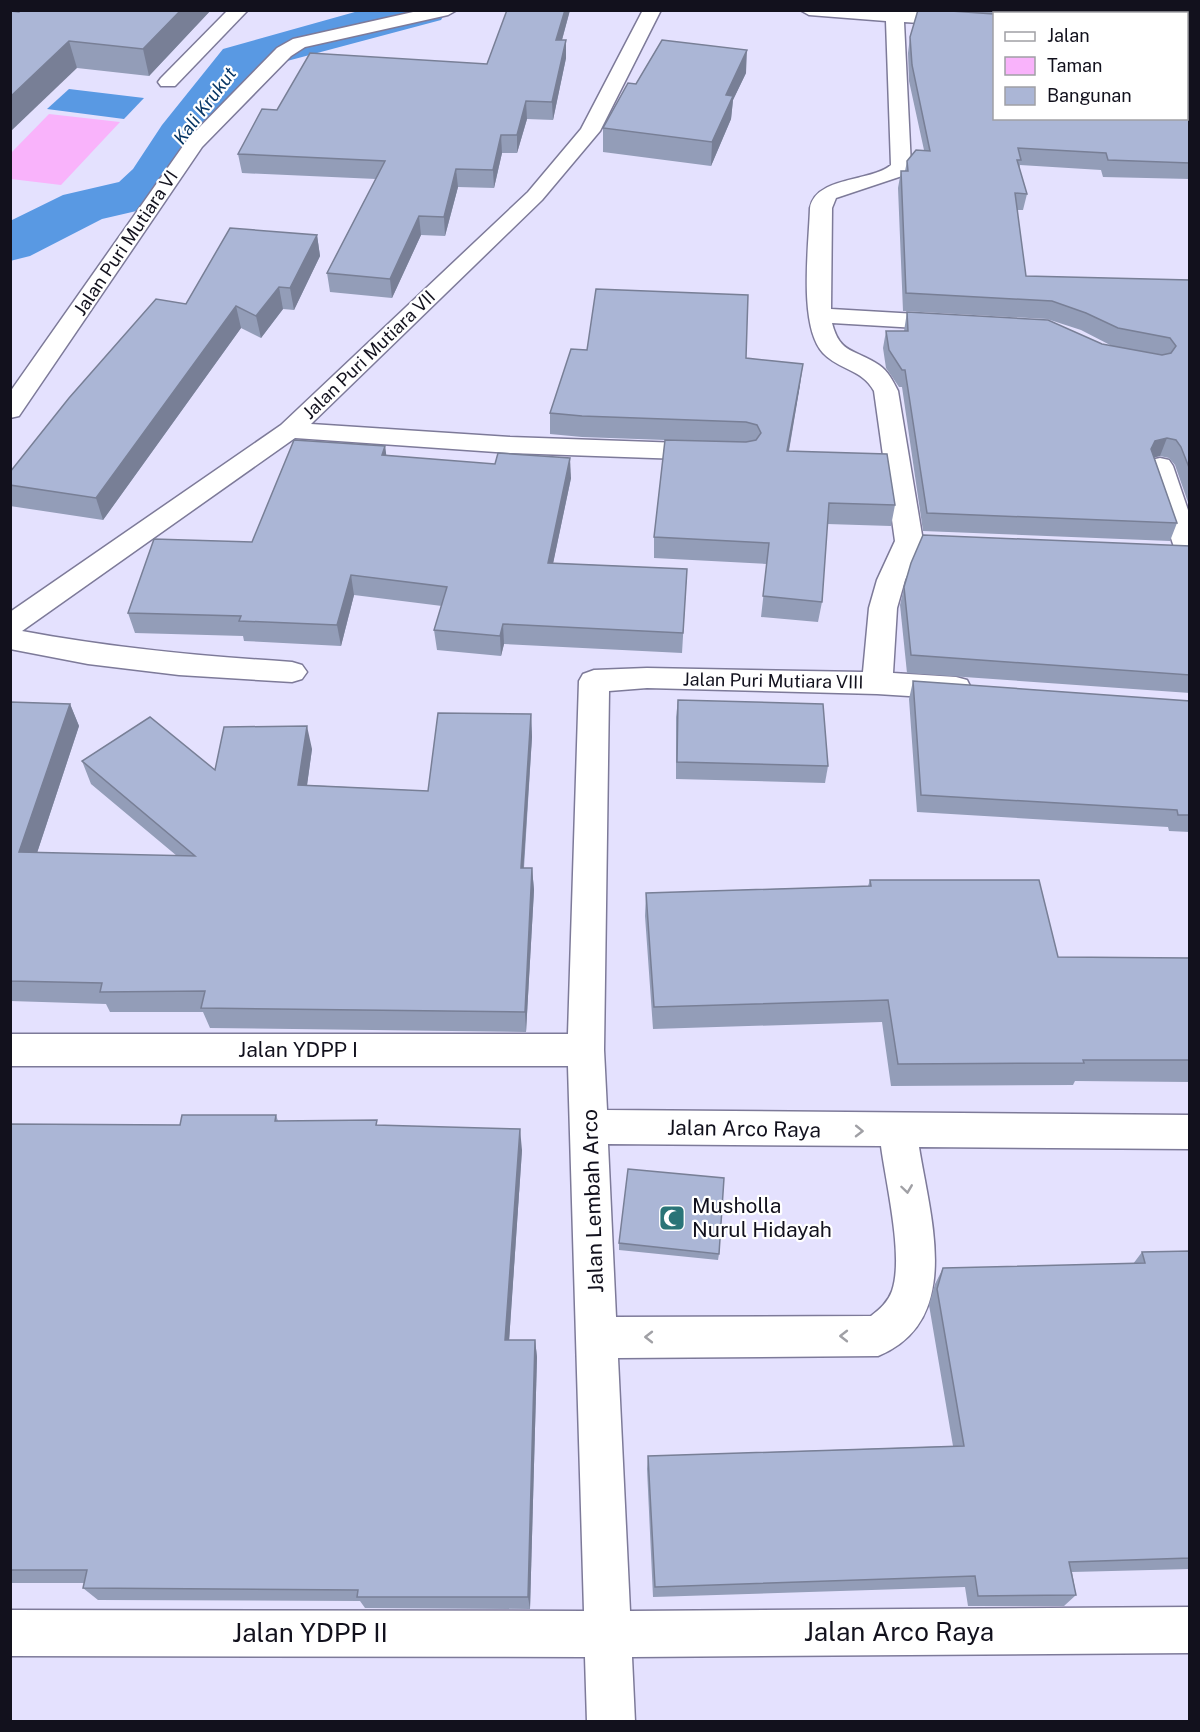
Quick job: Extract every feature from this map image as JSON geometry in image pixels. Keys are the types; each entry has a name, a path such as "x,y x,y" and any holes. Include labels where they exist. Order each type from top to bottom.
{"street":[{"path":"168,82 239,10"},
{"name":"Jalan Puri Mutiara VI","path":"10,411 195,142 284,52 299,43 448,10"},
{"name":"Jalan Puri Mutiara VII","path":"10,626 290,430 535,196 590,131 652,10"},
{"path":"809,10 894,14 993,23"},
{"name":"Jalan Puri Mutiara VIII","path":"594,681 647,678 877,682 883,608 891,580 921,542 883,383 879,375 836,353 826,344 821,331 819,315 822,202 829,194 895,172 901,166 894,14"},
{"path":"819,315 979,324"},
{"path":"290,430 510,445 733,452"},
{"path":"1160,466 1182,553"},
{"path":"10,639 88,654 179,665 292,672"},
{"name":"Jalan Lembah Arco","path":"594,681 586,1050 611,1722"},
{"path":"877,682 981,690"},
{"name":"Jalan YDPP I","path":"10,1050 586,1050"},
{"name":"Jalan Arco Raya","path":"590,1127 1190,1132"},
{"path":"598,1338 878,1336 899,1319 912,1295 917,1260 898,1131"},
{"name":"Jalan Arco Raya","path":"609,1634 1190,1630"},
{"name":"Jalan YDPP II","path":"10,1633 609,1634"}],"green space":[{"path":"49,114 120,122 61,185 11,179 11,153"}],"water":[{"path":"69,89 144,98 124,119 47,109"}],"building":[{"path":"21,10 181,10 143,49 69,41 10,97 10,11 19,12"},
{"path":"507,10 565,10 556,40 566,40 552,102 526,101 517,135 501,135 493,170 456,169 444,217 419,216 390,279 327,273 385,161 238,154 262,109 277,110 310,53 487,64"},
{"path":"918,10 993,14 993,120 1188,120 1188,42 1190,43 1190,163 1108,160 1106,153 1018,148 1021,160 1017,160 1027,194 1015,193 1026,276 1190,280 1190,470 1176,440 1167,438 1155,441 1151,449 1177,523 927,513 905,370 902,370 889,350 886,331 908,331 907,312 1048,320 1102,344 1162,355 1171,353 1176,346 1170,338 1118,328 1052,301 906,293 901,171 908,171 907,161 916,150 930,151 912,65 910,37"},
{"path":"999,10 1172,10 1172,12 999,12"},
{"path":"662,40 747,50 726,95 733,96 712,142 603,128 628,83 636,84"},
{"path":"230,228 317,235 290,288 279,287 256,316 236,306 96,498 10,485 10,472 69,398 156,299 186,304"},
{"path":"596,289 748,295 746,358 803,364 787,451 887,454 895,505 829,503 822,602 763,596 769,543 654,537 665,440 746,442 756,440 761,433 757,425 746,422 550,413 571,349 587,350"},
{"path":"294,440 385,446 382,455 495,464 498,453 570,458 548,563 687,569 683,633 503,624 500,636 434,630 447,587 351,575 337,625 239,621 241,616 128,613 154,539 252,542"},
{"path":"923,535 1190,546 1190,675 911,655 904,587"},
{"path":"913,681 1190,701 1190,815 1178,815 1177,810 921,795"},
{"path":"678,700 823,704 828,766 677,762"},
{"path":"10,702 70,704 19,852 195,856 82,761 150,717 215,770 224,727 307,726 298,785 428,791 438,713 531,714 521,868 532,868 525,1012 201,1008 205,991 100,992 102,983 10,981"},
{"path":"870,880 1039,880 1058,957 1190,958 1190,1060 898,1064 888,1000 654,1007 646,893 871,886"},
{"path":"182,1115 276,1115 275,1121 377,1120 376,1125 520,1129 505,1340 535,1340 528,1597 357,1597 358,1590 83,1588 87,1570 10,1570 10,1124 180,1125"},
{"name":"Musholla Nurul Hidayah","path":"628,1169 724,1178 719,1254 619,1243"},
{"path":"1190,1251 1190,1558 1069,1562 1076,1595 978,1596 975,1576 655,1587 648,1456 964,1446 937,1289 943,1268 1145,1263 1142,1252"}],"waterway":[{"name":"Kali Krukut","path":"10,244 83,207 138,194 153,180 181,136 240,59 424,10"}],"place":[{"name":"Musholla Nurul Hidayah","path":"672,1218"}]}
